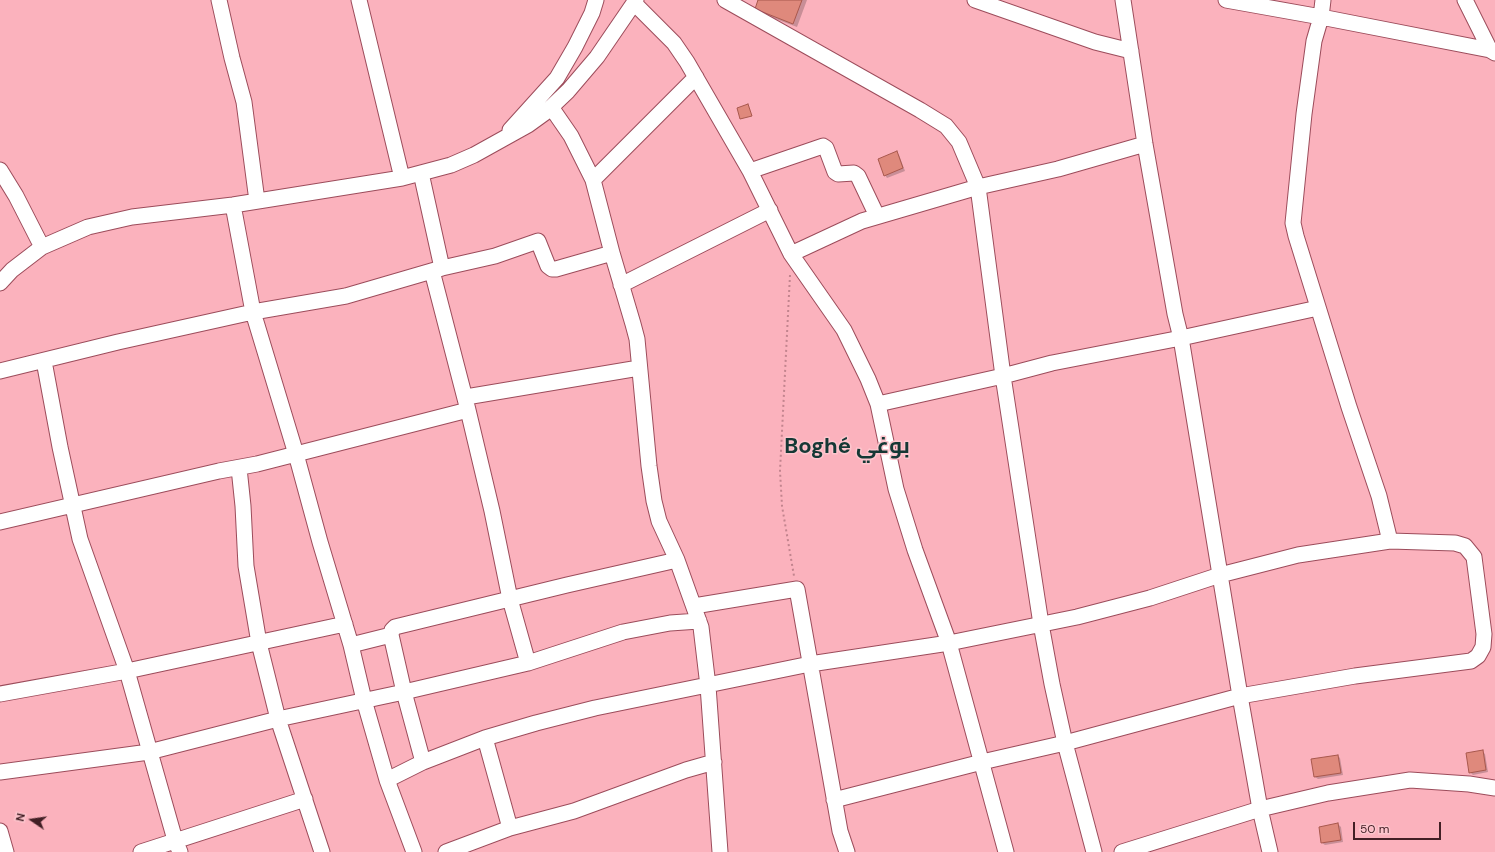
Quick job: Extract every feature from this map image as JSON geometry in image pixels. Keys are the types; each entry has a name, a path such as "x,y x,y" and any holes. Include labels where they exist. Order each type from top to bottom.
{"street":[{"path":"219,0 244,102 257,201"},
{"path":"359,0 402,178"},
{"path":"501,140 557,78 592,13 596,0"},
{"path":"725,0 920,110 946,126 959,142 978,187 1003,376 1041,624 1065,743 1094,852"},
{"path":"975,0 1095,42 1131,50"},
{"path":"1123,0 1144,144 1180,338 1260,809 1270,852"},
{"path":"1226,0 1321,17 1492,52"},
{"path":"1323,0 1321,17 1314,41 1304,114 1293,223 1318,308 1364,454 1379,496 1390,541"},
{"path":"1465,0 1492,52"},
{"path":"0,283 12,270 42,247 88,227 132,217 233,205 402,178 451,165 474,155 528,125 568,91 597,57 635,2 674,43 696,77 750,171 791,254 844,330 868,379 878,404 896,489 915,550 949,643 1006,852"},
{"path":"593,180 696,77"},
{"path":"551,107 571,136 593,180 637,339 638,368 654,501 659,520 677,560 701,627 708,686 720,852"},
{"path":"791,254 862,221 877,216 978,187 1058,168 1144,144"},
{"path":"750,171 823,146 826,148 835,172 838,174 854,173 858,176 877,216"},
{"path":"0,170 16,196 42,247"},
{"path":"421,173 437,270 492,511 510,599 528,663"},
{"path":"233,205 253,312 345,624 364,700 387,780 414,852"},
{"path":"621,285 770,210"},
{"path":"0,372 118,342 253,312 346,296 437,270 495,256 538,241 548,266 552,269 612,253"},
{"path":"878,404 1003,376 1052,363 1180,338 1318,308"},
{"path":"44,361 60,447 82,545 127,671 177,846"},
{"path":"0,522 296,454 467,404 638,368"},
{"path":"239,468 243,506 246,566 259,643 278,719 322,852"},
{"path":"387,780 423,762 485,738 536,723 581,712 810,664 949,643 1077,617 1150,598 1220,575 1298,555 1390,541 1455,543 1460,544 1469,550 1474,557 1484,634 1482,647 1478,656 1471,661 1356,676 1240,696 1065,743 982,762 834,800"},
{"path":"423,762 404,692 392,635 392,630 395,627 677,560"},
{"path":"694,606 797,589 834,800 840,831 847,852"},
{"path":"0,772 149,752 278,719 528,663 623,632 670,623 699,620"},
{"path":"0,694 127,671 345,624"},
{"path":"351,645 392,635"},
{"path":"485,738 510,828"},
{"path":"446,852 510,828 574,810 686,770 714,762"},
{"path":"1122,852 1260,809 1328,793 1410,780 1469,784 1495,788"},
{"path":"141,852 177,846 305,799"},
{"path":"0,831 6,852"}],"path":[{"path":"791,254 780,471 782,506 797,589"}],"building":[{"path":"758,0 802,0 793,24 755,9"},
{"path":"748,104 752,116 740,119 737,108"},
{"path":"897,151 903,168 884,176 878,159"},
{"path":"1483,750 1486,770 1469,773 1466,753"},
{"path":"1338,755 1341,773 1314,777 1311,759"},
{"path":"1338,823 1341,840 1321,843 1319,827"}],"district":[{"name":"Boghé بوغي","path":"847,447"}]}
